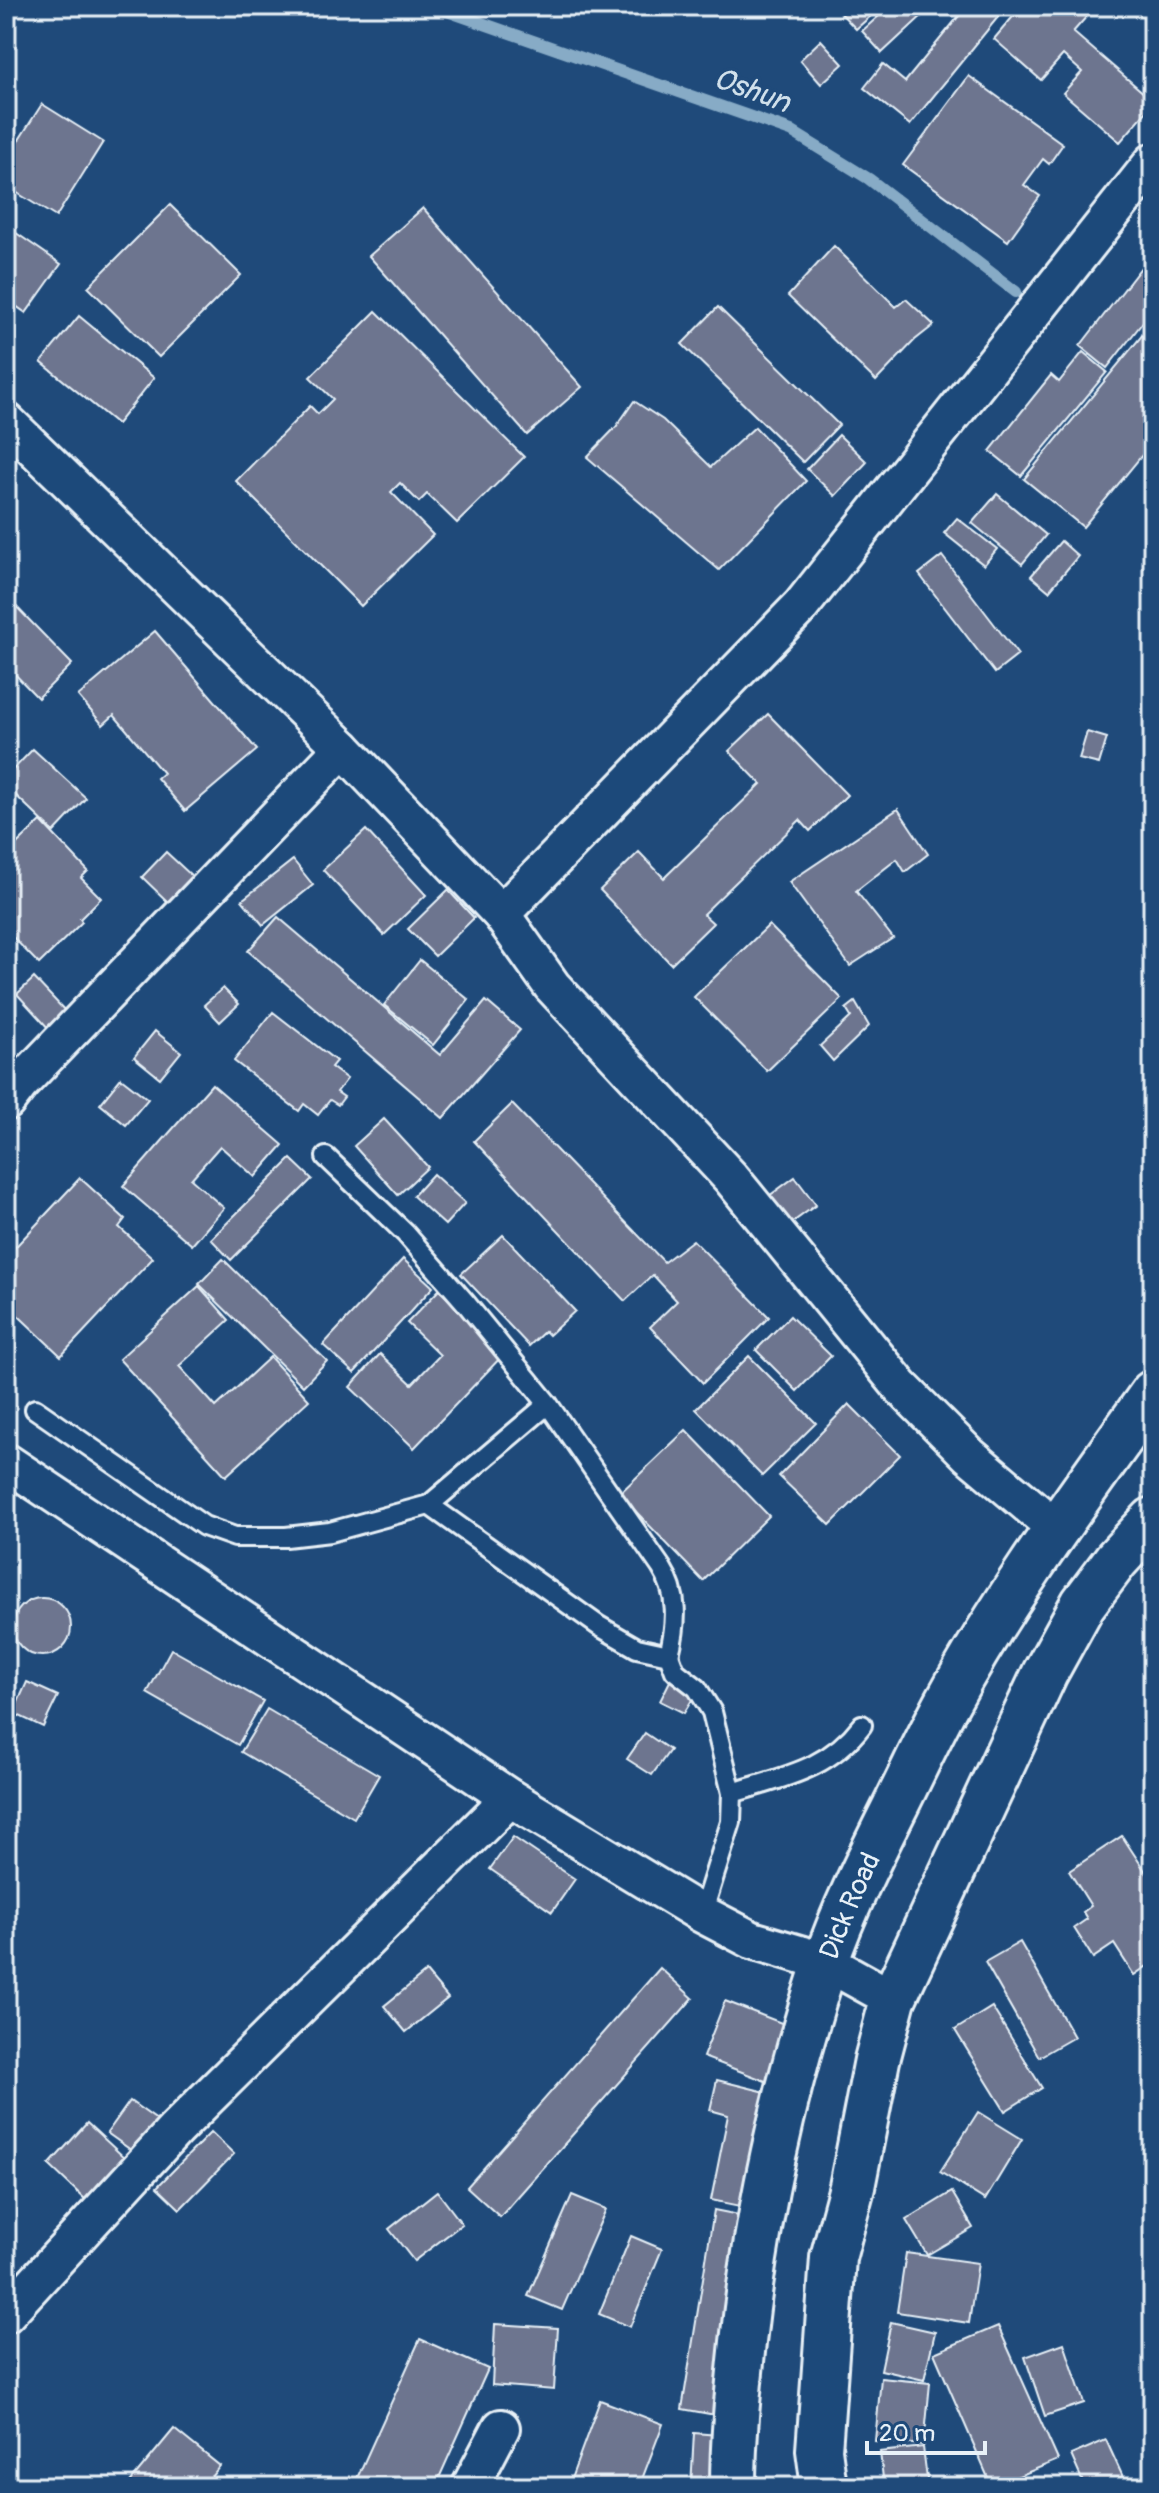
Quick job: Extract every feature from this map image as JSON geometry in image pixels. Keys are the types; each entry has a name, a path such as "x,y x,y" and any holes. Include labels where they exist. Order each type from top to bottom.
{"main road":[{"name":"Dick Road","path":"733,2487 738,2389 749,2283 762,2206 794,2073 826,1962 865,1866 949,1700 1059,1527 1153,1393"},
{"path":"824,2487 819,2450 833,2258 852,2187 877,2060 893,1999 1045,1673 1083,1604 1116,1560 1153,1520"}],"street":[{"path":"501,914 801,606 1153,162"},
{"path":"6,421 343,748 501,914 552,986 731,1178 901,1387 969,1455 1059,1527"},
{"path":"6,1102 343,748"},
{"path":"6,1462 510,1798 702,1914 752,1940 826,1962 893,1999"},
{"path":"6,2314 175,2130 510,1798"},
{"path":"470,2487 501,2428"}],"lane":[{"path":"326,1157 405,1233 548,1404 670,1582 676,1628 669,1655 675,1671 697,1688 712,1712 732,1793 731,1822 702,1914"},
{"path":"35,1409 204,1526 235,1537 286,1537 330,1532 429,1505 548,1404"},
{"path":"429,1505 599,1626 637,1648 669,1655"},
{"path":"732,1793 806,1771 849,1743 862,1725"}],"building":[{"path":"834,6 882,6 856,29"},
{"path":"890,6 917,6 924,14 882,53 862,31"},
{"path":"967,6 1007,6 910,125 864,88 883,64 905,82"},
{"path":"1022,6 1096,6 1073,32 1153,101 1120,142 1063,93 1082,72 1063,55 1041,80 994,39"},
{"path":"821,40 843,64 821,84 800,60"},
{"path":"969,76 1063,144 1049,164 1043,159 1024,185 1040,196 1008,241 903,165"},
{"path":"42,104 103,142 56,217 6,186 6,160"},
{"path":"170,205 241,275 159,357 88,287"},
{"path":"423,208 582,387 527,435 369,256"},
{"path":"6,226 61,264 26,313 6,299"},
{"path":"834,246 896,307 906,299 934,325 915,340 876,381 788,296"},
{"path":"1153,252 1153,309 1107,368 1080,346"},
{"path":"718,307 839,425 803,462 682,344"},
{"path":"376,311 524,457 457,523 427,494 419,502 400,483 391,492 433,535 361,606 236,481 310,406 318,414 333,399 310,377"},
{"path":"79,316 154,378 117,424 41,362"},
{"path":"1153,322 1153,442 1083,527 1024,479"},
{"path":"1083,352 1107,372 1021,476 990,451 1051,375 1059,382"},
{"path":"634,401 663,420 711,467 755,427 806,481 719,570 587,457 616,427"},
{"path":"839,435 867,462 835,496 807,469"},
{"path":"997,494 1046,535 1022,564 972,523"},
{"path":"957,518 997,549 984,565 944,533"},
{"path":"1061,541 1078,556 1049,591 1031,576"},
{"path":"942,556 1018,655 995,673 919,574"},
{"path":"6,596 72,664 38,698 6,665"},
{"path":"155,631 257,750 185,811 157,778 163,773 114,715 103,725 78,696"},
{"path":"768,714 847,795 810,831 800,820 703,914 713,923 671,964 600,890 639,852 664,878 761,784 729,751"},
{"path":"1087,732 1107,738 1099,764 1079,759"},
{"path":"33,749 86,798 54,832 6,786 6,777"},
{"path":"898,809 928,854 905,872 897,859 856,891 893,938 850,966 789,882"},
{"path":"41,821 88,871 81,878 101,898 80,919 82,922 39,964 6,930 6,854"},
{"path":"366,830 426,895 384,935 323,870"},
{"path":"166,852 193,877 169,903 142,877"},
{"path":"293,860 313,885 263,925 242,900"},
{"path":"448,890 474,918 435,956 408,929"},
{"path":"278,917 440,1055 486,1001 520,1030 443,1118 248,951"},
{"path":"769,925 842,999 767,1071 694,997"},
{"path":"420,960 469,1000 433,1045 384,1005"},
{"path":"34,978 68,1014 50,1030 17,994"},
{"path":"223,988 239,1004 220,1022 204,1005"},
{"path":"855,1002 869,1026 833,1061 820,1046 851,1017 846,1009"},
{"path":"273,1012 336,1061 331,1067 347,1079 337,1092 344,1097 338,1105 330,1100 318,1115 304,1104 299,1111 234,1061"},
{"path":"155,1031 181,1052 160,1078 134,1057"},
{"path":"121,1078 148,1099 126,1125 100,1104"},
{"path":"212,1084 283,1145 255,1177 220,1146 191,1179 224,1208 192,1245 123,1186"},
{"path":"512,1104 664,1262 693,1240 769,1317 703,1383 650,1327 677,1301 653,1275 625,1301 474,1141"},
{"path":"384,1119 428,1167 398,1195 354,1146"},
{"path":"291,1159 312,1179 231,1260 211,1239"},
{"path":"433,1174 465,1203 445,1225 413,1196"},
{"path":"795,1177 816,1205 790,1224 769,1196"},
{"path":"80,1178 125,1219 119,1227 153,1258 61,1356 6,1304 6,1257"},
{"path":"503,1235 575,1311 549,1335 545,1331 529,1346 461,1274"},
{"path":"223,1259 327,1361 303,1386 199,1284"},
{"path":"403,1259 433,1287 354,1373 323,1345"},
{"path":"199,1286 229,1320 179,1366 216,1407 270,1357 309,1400 226,1476 119,1359"},
{"path":"439,1290 505,1353 414,1448 350,1387 380,1354 412,1384 440,1355 407,1323"},
{"path":"790,1316 831,1356 797,1391 756,1350"},
{"path":"749,1356 816,1423 762,1476 696,1409"},
{"path":"849,1404 900,1455 830,1525 779,1476"},
{"path":"686,1430 769,1516 703,1581 619,1494"},
{"path":"42,1598 63,1606 71,1627 63,1648 42,1656 21,1648 13,1627 21,1606"},
{"path":"171,1649 263,1701 238,1745 147,1693"},
{"path":"670,1681 695,1695 684,1713 660,1701"},
{"path":"27,1682 58,1696 43,1727 13,1713"},
{"path":"267,1709 379,1775 354,1818 241,1752"},
{"path":"645,1733 670,1750 652,1775 627,1759"},
{"path":"1122,1836 1153,1883 1153,1962 1134,1975 1114,1944 1093,1958 1074,1928 1087,1919 1083,1912 1091,1906 1069,1871"},
{"path":"513,1837 575,1879 552,1912 490,1869"},
{"path":"1020,1942 1074,2037 1039,2057 985,1962"},
{"path":"660,1968 693,1998 500,2217 467,2187"},
{"path":"426,1972 448,1998 406,2032 384,2006"},
{"path":"725,2001 797,2029 776,2085 703,2057"},
{"path":"992,2007 1042,2088 1005,2111 955,2030"},
{"path":"717,2080 766,2092 760,2210 711,2200 728,2115 710,2110"},
{"path":"130,2101 161,2123 138,2155 107,2133"},
{"path":"978,2112 1022,2139 985,2200 940,2172"},
{"path":"87,2123 127,2160 88,2202 49,2165"},
{"path":"211,2132 234,2154 180,2209 157,2187"},
{"path":"437,2191 462,2224 414,2261 389,2229"},
{"path":"952,2192 973,2228 927,2255 906,2220"},
{"path":"572,2195 606,2209 562,2310 528,2296"},
{"path":"714,2210 754,2218 721,2416 682,2409"},
{"path":"631,2236 662,2249 630,2327 599,2314"},
{"path":"906,2253 978,2263 969,2323 897,2312"},
{"path":"891,2322 935,2332 924,2380 881,2370"},
{"path":"495,2324 558,2328 554,2390 492,2385"},
{"path":"998,2326 1058,2460 992,2487 934,2353"},
{"path":"420,2339 488,2369 435,2487 353,2487"},
{"path":"1064,2343 1084,2403 1045,2416 1025,2357"},
{"path":"881,2378 930,2383 924,2445 875,2441"},
{"path":"600,2400 663,2424 639,2487 568,2487"},
{"path":"174,2429 220,2466 203,2487 126,2487"},
{"path":"694,2433 731,2436 727,2487 691,2487"},
{"path":"1106,2440 1123,2477 1100,2487 1085,2487 1071,2455"},
{"path":"923,2447 928,2487 884,2487 880,2452"}],"waterway":[{"name":"Oshun","path":"433,6 791,131 869,179 1016,292"}]}
